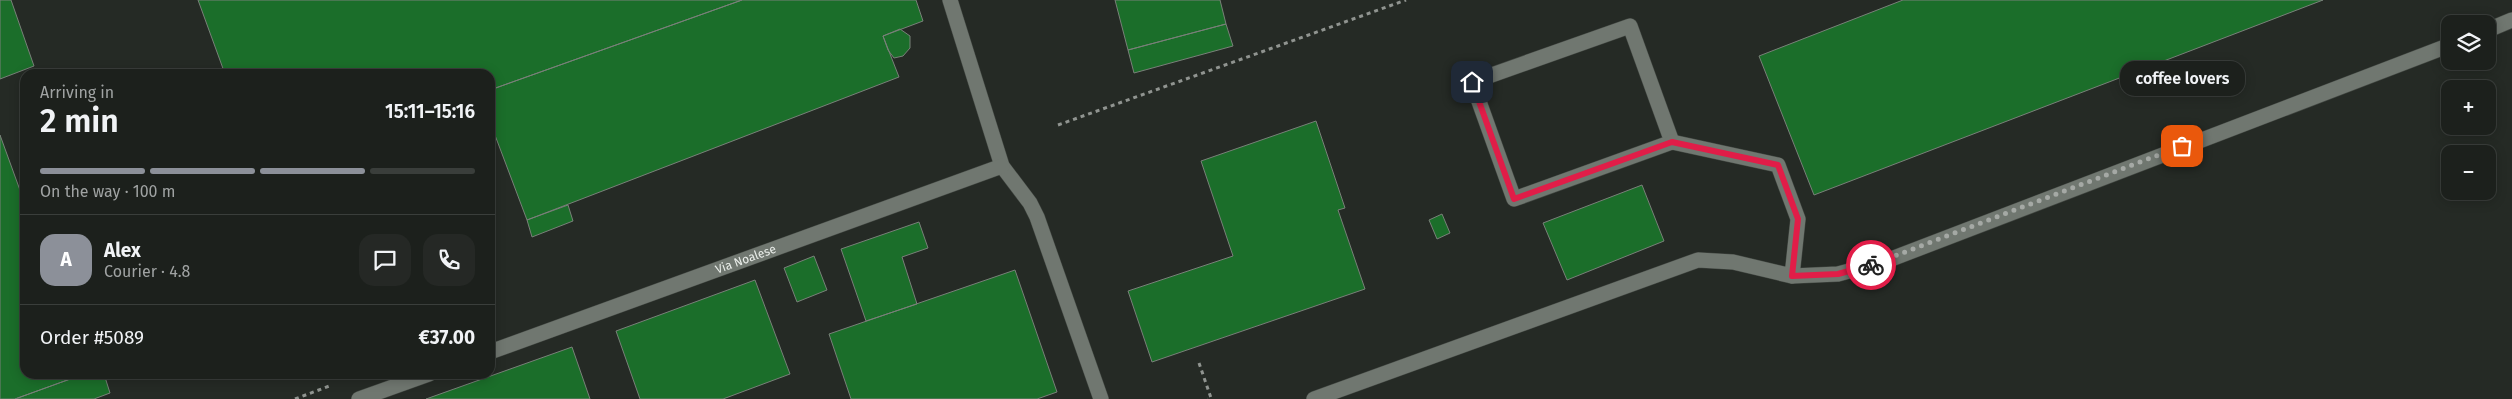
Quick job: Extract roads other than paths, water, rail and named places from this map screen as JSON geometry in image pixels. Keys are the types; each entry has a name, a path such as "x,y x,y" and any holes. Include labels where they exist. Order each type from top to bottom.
{"lane":[{"path":"950,0 1002,166 1030,203 1037,217 1101,399"},
{"path":"2496,27 2512,20"},
{"path":"1672,142 1630,26 1472,82 1514,199 1672,142 1778,165 1798,219 1792,276"},
{"path":"1314,399 1698,260 1734,262 1792,276 1838,274 1886,261 2441,47"},
{"name":"Via Noalese","path":"495,350 1002,166"},
{"path":"359,399 415,379"}],"place":[{"name":"coffee lovers","path":"2182,146"}]}
